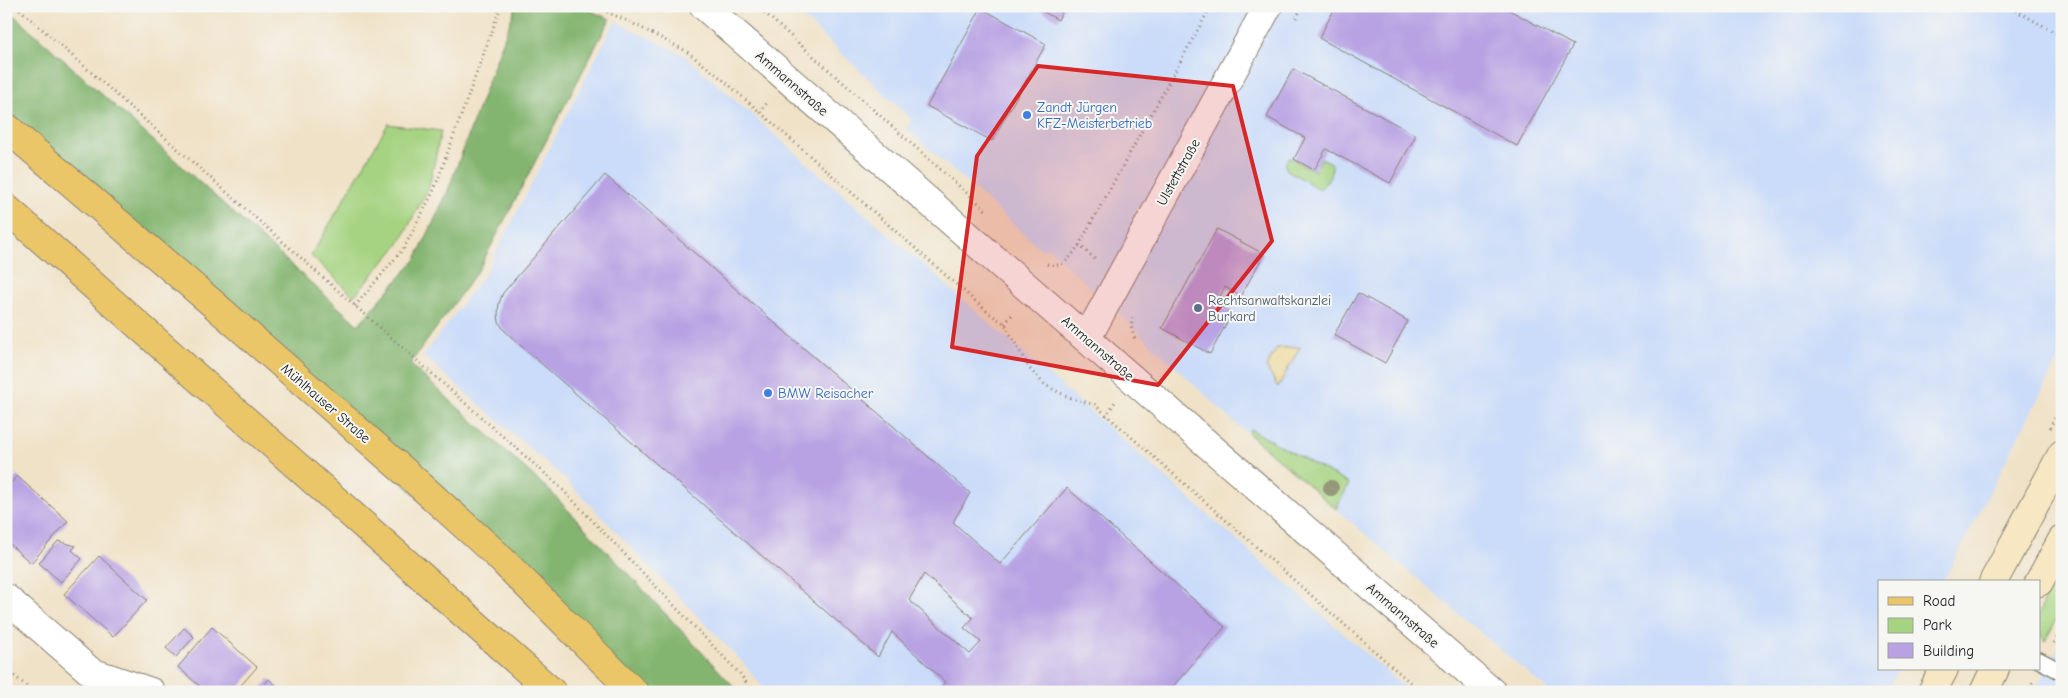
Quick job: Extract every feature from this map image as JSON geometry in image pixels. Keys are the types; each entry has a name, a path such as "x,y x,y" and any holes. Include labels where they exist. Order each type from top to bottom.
{"main road":[{"name":"Mühlhauser Straße","path":"6,127 212,302 412,478 496,554 634,692"},
{"path":"6,208 552,692"},
{"path":"1994,580 2062,454"},
{"path":"2040,580 2062,540"},
{"path":"1932,692 1943,670"},
{"path":"1984,692 1995,670"}],"street":[{"name":"Ammannstraße","path":"704,6 1087,338 1503,685"},
{"name":"Ulstettstraße","path":"1087,338 1268,6"},
{"path":"6,598 91,672 151,692"}],"lane":[{"path":"2040,661 2062,672"}],"path":[{"path":"16,6 559,486 740,674 754,692"},
{"path":"355,306 404,248 434,190 501,6"},
{"path":"593,6 630,22 686,51 721,78 989,314 1005,324 1029,368 1046,385 1066,396 1095,405 1421,692"},
{"path":"757,6 989,212"},
{"path":"1041,259 1048,265 1062,264 1071,258 1211,6"},
{"path":"1294,24 1303,6"},
{"path":"2007,6 2062,36"},
{"path":"1134,313 1131,326 1134,340 1139,349"},
{"path":"6,670 35,692"},
{"path":"1503,685 1529,692"}],"highlighted area":[{"path":"1038,66 1233,86 1272,241 1158,385 952,347 977,156"}],"shaded area":[{"path":"791,6 2062,6 2062,353 1944,580 1878,580 1878,670 1897,670 1886,692 1550,692 1235,423 1048,248 1042,250 907,129 912,120"},
{"name":"BMW Reisacher","path":"615,21 685,56 1410,692 766,692 744,664 565,479 423,356 485,274"},
{"path":"2062,641 2062,692 2034,692"}],"green space":[{"path":"516,6 579,6 610,19 479,269 410,364 551,492 739,692 634,692 6,127 6,8 358,325 416,259 447,193"},
{"path":"388,124 441,131 429,187 399,244 354,296 311,256"},
{"path":"1289,157 1315,171 1322,158 1332,164 1331,171 1324,185 1319,189 1287,170 1285,164"},
{"path":"1250,429 1349,484 1336,509 1248,433"},
{"path":"2062,568 2062,610 2045,641 2040,633 2040,611"}],"sand":[{"path":"1300,347 1278,387 1266,367 1277,348"}],"building":[{"path":"1033,6 1065,6 1058,20"},
{"path":"1336,6 1502,6 1573,45 1517,146 1319,38"},
{"path":"981,8 1046,44 992,141 927,106"},
{"path":"1293,69 1416,135 1390,183 1326,149 1314,170 1294,159 1305,138 1267,117"},
{"path":"605,175 970,493 953,522 1000,564 1067,488 1225,627 1168,692 937,692 945,682 892,632 878,657 520,345 504,330 499,322 499,303 503,293","holes":["924,574 973,618 964,628 981,642 970,654 909,600"]},
{"path":"1217,229 1264,254 1241,296 1225,287 1216,304 1232,313 1210,354 1162,328"},
{"path":"1358,293 1408,321 1385,363 1334,335"},
{"path":"17,476 68,521 31,563 6,541 6,489"},
{"path":"58,541 76,546 72,550 82,559 61,582 39,563"},
{"path":"99,556 147,600 113,637 64,594"},
{"path":"212,627 257,667 235,692 206,692 178,667"},
{"path":"184,628 194,637 176,657 166,648"},
{"path":"269,679 279,688 276,692 258,692"},
{"path":"246,685 253,692 240,692"}],"place":[{"name":"Zandt Jürgen KFZ-Meisterbetrieb","path":"1027,115"},
{"name":"Rechtsanwaltskanzlei Burkard","path":"1198,308"},
{"name":"BMW Reisacher","path":"768,393"}]}
